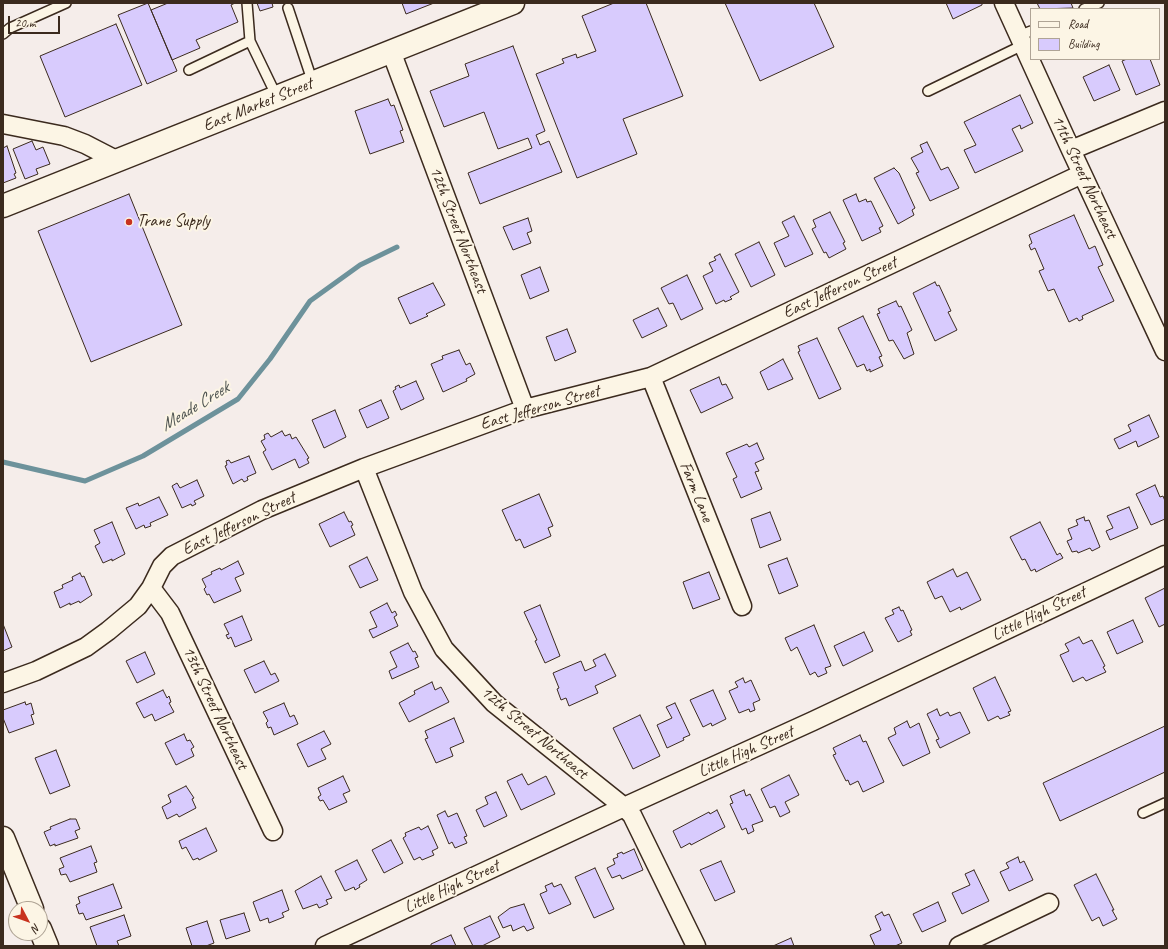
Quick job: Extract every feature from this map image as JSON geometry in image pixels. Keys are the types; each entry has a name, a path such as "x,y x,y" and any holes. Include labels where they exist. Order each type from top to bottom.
{"main road":[{"name":"East Market Street","path":"3,206 513,3"},
{"path":"3,838 29,901"}],"street":[{"name":"11th Street Northeast","path":"1004,3 1024,37 1030,51"},
{"name":"12th Street Northeast","path":"391,52 525,409"},
{"name":"11th Street Northeast","path":"1034,60 1071,150 1165,351"},
{"path":"1071,150 1165,111"},
{"path":"3,124 64,136 86,144 118,161"},
{"name":"East Jefferson Street","path":"3,683 36,671 86,647 138,606 151,588 162,566 172,556 262,510 364,468 525,409 651,377 1082,174"},
{"name":"Farm Lane","path":"651,377 742,606"},
{"name":"12th Street Northeast","path":"364,468 413,592 444,649 494,703 624,807 637,823 696,946"},
{"name":"Little High Street","path":"325,946 813,721 1165,555"},
{"name":"13th Street Northeast","path":"151,588 170,613 273,831"},
{"path":"959,946 1049,903"}],"lane":[{"path":"3,34 10,28 66,3"},
{"path":"247,3 250,41 277,97"},
{"path":"1086,8 1099,3"},
{"path":"288,8 313,82"},
{"path":"928,91 1024,37"},
{"path":"189,70 250,41"},
{"path":"1143,813 1165,802"}],"building":[{"path":"148,3 177,71 147,84 118,15"},
{"path":"168,3 235,3 231,5 238,22 196,40 200,48 172,60 151,10"},
{"path":"257,3 272,3 273,7 260,11"},
{"path":"402,3 434,3 406,14"},
{"path":"614,3 646,3 683,96 623,119 637,154 577,178 536,74 564,63 562,59 576,54 577,58 596,51 582,16"},
{"path":"725,3 814,3 834,47 760,81"},
{"path":"946,3 982,3 982,5 953,19"},
{"path":"1037,3 1071,3 1073,8 1040,8"},
{"path":"116,24 142,85 65,117 40,56"},
{"path":"513,46 545,131 536,135 540,145 549,141 562,172 480,204 468,173 532,148 528,138 498,149 484,112 444,127 430,91 469,76 465,64"},
{"path":"1150,60 1160,85 1136,95 1122,61"},
{"path":"1109,65 1120,90 1094,101 1083,77"},
{"path":"1020,95 1033,123 1021,129 1020,125 1012,129 1023,151 975,173 964,150 976,145 964,122"},
{"path":"388,99 391,106 394,105 403,130 400,131 404,142 370,154 355,111"},
{"path":"32,141 36,150 43,147 50,164 36,169 38,174 25,179 13,149"},
{"path":"927,142 941,170 948,167 959,188 930,201 916,173 919,172 911,158 923,152 920,145"},
{"path":"7,146 16,173 14,174 16,178 3,183 3,148"},
{"path":"894,168 899,173 915,208 912,210 914,215 898,224 874,178"},
{"path":"129,194 182,325 91,362 38,231"},
{"path":"856,194 859,202 866,199 867,202 871,201 883,226 879,228 881,232 862,241 843,200"},
{"path":"830,212 845,242 843,243 846,249 829,258 826,252 824,253 812,229 816,227 813,220"},
{"path":"1074,215 1089,249 1095,246 1103,265 1098,267 1114,301 1082,316 1083,319 1079,321 1077,318 1069,322 1054,289 1048,291 1039,271 1044,269 1035,248 1031,250 1029,245 1032,243 1029,235"},
{"path":"794,216 813,254 785,267 774,243 789,236 782,222"},
{"path":"528,218 532,231 527,233 531,243 513,250 503,227"},
{"path":"759,242 775,275 751,287 735,254"},
{"path":"720,254 739,292 730,297 732,299 725,302 724,300 716,304 703,276 713,271 709,263 716,260 714,257"},
{"path":"540,267 549,291 530,299 521,275"},
{"path":"687,275 703,309 681,320 673,303 669,304 661,288"},
{"path":"935,282 937,286 939,285 951,311 948,312 957,330 935,341 913,293"},
{"path":"433,283 445,305 426,314 428,316 410,324 398,298"},
{"path":"896,301 899,307 901,306 912,330 907,333 914,354 904,359 893,340 889,341 877,314 880,313 878,309"},
{"path":"658,308 667,326 642,338 633,320"},
{"path":"863,316 882,356 879,357 883,366 870,372 870,369 867,371 864,364 857,367 838,328"},
{"path":"567,329 576,352 555,361 546,337"},
{"path":"817,338 841,389 819,399 798,352 800,351 798,346"},
{"path":"459,350 466,365 470,363 475,374 466,379 467,381 443,392 431,364 443,359 442,356"},
{"path":"783,359 793,379 768,390 760,372"},
{"path":"719,377 722,385 726,384 733,398 701,413 690,390"},
{"path":"416,381 424,399 401,410 393,391 396,389 395,387 399,385 400,388"},
{"path":"381,400 389,418 367,428 359,410"},
{"path":"335,410 346,437 324,448 312,420"},
{"path":"1149,415 1159,437 1138,447 1136,441 1119,449 1114,439 1131,431 1128,425"},
{"path":"282,431 285,436 290,434 292,439 296,437 309,458 307,459 309,463 299,468 295,459 272,470 263,452 266,450 261,441 265,439 264,435 268,433 271,437"},
{"path":"757,443 764,459 755,463 759,471 755,472 762,489 741,498 733,479 737,477 726,453 747,444 749,447"},
{"path":"249,456 256,473 247,477 248,480 244,482 242,479 233,484 225,466 227,465 226,461 229,460 231,463"},
{"path":"197,480 204,496 194,501 196,504 192,506 191,504 182,508 172,486 177,483 180,488"},
{"path":"1155,485 1160,497 1163,496 1165,501 1165,519 1151,525 1136,494"},
{"path":"539,494 553,526 548,528 551,536 524,548 520,539 516,541 502,510"},
{"path":"159,497 168,515 150,523 151,526 145,528 144,525 136,529 126,508 138,503 139,506"},
{"path":"1129,507 1138,528 1110,540 1106,531 1113,528 1107,516"},
{"path":"344,512 349,522 351,521 353,525 351,526 355,535 330,547 319,524"},
{"path":"770,512 781,540 760,548 751,519"},
{"path":"1084,517 1085,521 1089,520 1100,547 1092,551 1090,548 1078,553 1077,551 1072,552 1067,541 1072,539 1068,529 1078,525 1076,520"},
{"path":"112,522 125,554 112,561 112,559 103,563 95,546 100,543 94,530"},
{"path":"1040,522 1057,555 1060,553 1063,558 1036,572 1035,569 1031,571 1025,559 1022,560 1010,537"},
{"path":"367,557 378,580 360,588 349,566"},
{"path":"787,558 798,586 779,594 768,565"},
{"path":"238,561 244,574 235,578 241,591 214,603 204,589 206,587 202,579 212,574 211,572 220,568 221,570"},
{"path":"953,569 957,577 967,572 981,600 961,610 960,607 950,612 942,596 935,599 927,582"},
{"path":"709,572 720,599 693,609 683,582"},
{"path":"80,573 82,577 84,576 92,595 80,603 79,601 70,605 70,603 60,608 54,592 63,588 62,585 73,580 72,577"},
{"path":"1165,588 1165,624 1159,627 1145,598"},
{"path":"387,603 392,613 395,611 397,615 394,617 398,626 373,638 369,630 377,627 370,612"},
{"path":"540,605 560,656 545,663 535,641 537,640 524,612"},
{"path":"899,607 901,611 903,610 912,630 910,631 912,635 898,642 885,618 894,614 892,610"},
{"path":"242,616 252,640 235,647 231,637 228,639 226,635 229,634 224,624"},
{"path":"1133,620 1143,642 1117,654 1107,632"},
{"path":"3,624 12,647 3,651"},
{"path":"814,625 831,666 825,668 827,673 818,677 815,672 810,675 797,647 791,651 785,638"},
{"path":"864,632 873,651 843,666 834,646"},
{"path":"1079,637 1083,644 1092,640 1105,666 1103,667 1106,672 1086,681 1083,677 1073,682 1060,655 1069,651 1065,644"},
{"path":"408,643 418,657 415,658 419,667 392,679 389,671 397,667 390,652"},
{"path":"145,652 155,674 137,683 126,661"},
{"path":"605,654 616,676 595,686 598,693 569,706 566,698 561,700 557,689 559,688 553,673 581,661 585,671 596,666 593,660"},
{"path":"264,661 271,675 275,673 279,681 255,693 244,670"},
{"path":"995,677 1011,711 1008,712 1010,715 1000,719 998,716 988,721 973,688"},
{"path":"743,678 745,683 751,680 760,700 753,703 755,710 750,712 749,709 739,713 729,691 738,687 735,682"},
{"path":"432,682 435,690 441,687 449,702 409,722 399,703 415,694 414,691"},
{"path":"163,690 167,698 169,696 171,702 169,703 174,712 155,721 152,714 144,718 136,703"},
{"path":"713,690 726,719 712,726 711,723 703,727 690,700"},
{"path":"25,702 26,705 31,703 34,714 31,715 34,724 9,733 3,718 3,710"},
{"path":"284,703 290,717 294,715 298,724 274,735 271,727 268,728 266,723 268,721 263,712"},
{"path":"675,703 690,735 683,738 684,740 667,748 657,725 672,718 666,707"},
{"path":"937,709 940,716 948,712 950,716 960,712 970,733 940,748 936,740 939,739 927,714"},
{"path":"640,715 660,756 633,769 613,728"},
{"path":"454,718 464,742 450,748 453,756 436,763 425,739 428,738 425,731"},
{"path":"907,721 910,728 919,723 930,753 903,766 888,738 896,734 894,728"},
{"path":"1165,726 1165,772 1060,821 1043,783"},
{"path":"324,731 331,744 321,749 326,759 308,767 297,744"},
{"path":"184,734 187,741 190,740 194,747 191,749 194,756 176,765 165,743"},
{"path":"860,735 863,742 866,741 884,782 863,792 858,781 850,785 848,780 846,781 833,755 836,754 833,748"},
{"path":"56,750 70,786 50,794 35,758"},
{"path":"522,774 528,785 546,776 555,794 521,810 507,781"},
{"path":"789,775 799,795 785,802 790,812 780,817 775,806 770,808 761,789"},
{"path":"343,776 350,791 343,794 347,802 329,810 323,800 320,801 318,797 321,795 318,788"},
{"path":"186,786 194,798 192,799 196,808 179,817 177,814 167,819 162,807 171,802 168,795"},
{"path":"744,790 746,796 750,794 763,821 752,825 754,831 748,834 746,828 742,830 730,804 733,803 730,796"},
{"path":"496,792 507,816 484,827 476,810 488,804 485,797"},
{"path":"717,810 725,827 691,845 690,843 681,848 673,831 709,812 710,814"},
{"path":"445,811 448,817 457,813 467,836 464,837 467,843 455,848 452,842 449,844 437,815"},
{"path":"70,819 76,819 80,829 75,831 78,838 55,846 55,844 50,846 44,832 51,829 50,827"},
{"path":"428,826 438,848 432,851 434,855 422,860 420,857 414,860 403,838 406,836 405,833 419,827 421,830"},
{"path":"206,828 217,851 199,860 198,858 193,860 186,847 182,849 179,841"},
{"path":"391,840 403,863 384,873 372,850"},
{"path":"91,846 97,862 94,863 97,872 70,882 66,874 61,875 59,869 64,867 60,858"},
{"path":"634,849 643,870 622,879 620,875 612,878 607,868 615,864 613,859 618,857 617,854 622,852 623,854"},
{"path":"1018,857 1020,863 1024,861 1033,880 1009,891 1000,872 1009,868 1006,863"},
{"path":"357,860 367,880 359,885 360,887 355,890 354,887 345,891 335,871"},
{"path":"721,861 735,892 715,901 700,870"},
{"path":"595,868 614,909 594,918 575,877"},
{"path":"974,870 989,901 962,914 952,893 970,885 965,874"},
{"path":"1096,874 1117,919 1103,926 1099,917 1092,921 1074,885"},
{"path":"321,876 332,898 326,900 328,904 319,908 317,904 303,909 295,891"},
{"path":"552,883 554,887 561,884 571,904 549,914 540,894 547,891 545,886"},
{"path":"113,884 122,908 86,920 83,913 79,914 76,905 80,903 78,897"},
{"path":"282,890 289,910 282,913 284,917 269,923 268,918 260,921 253,902"},
{"path":"938,902 946,921 922,932 913,914"},
{"path":"524,904 534,928 527,931 524,926 513,931 511,925 503,928 498,917 510,908"},
{"path":"882,912 884,916 889,914 902,943 895,946 875,946 870,935 881,930 875,916"},
{"path":"244,913 250,931 226,939 220,920"},
{"path":"124,915 131,936 117,941 119,946 97,946 90,927"},
{"path":"490,916 500,937 482,946 473,946 464,928"},
{"path":"207,921 214,943 206,946 192,946 186,928"},
{"path":"451,935 456,946 431,946 431,944"},
{"path":"791,938 794,946 773,946"}],"waterway":[{"name":"Meade Creek","path":"3,462 85,481 143,456 238,399 270,359 310,301 360,265 397,247"}],"place":[{"name":"Trane Supply","path":"129,222"}]}
